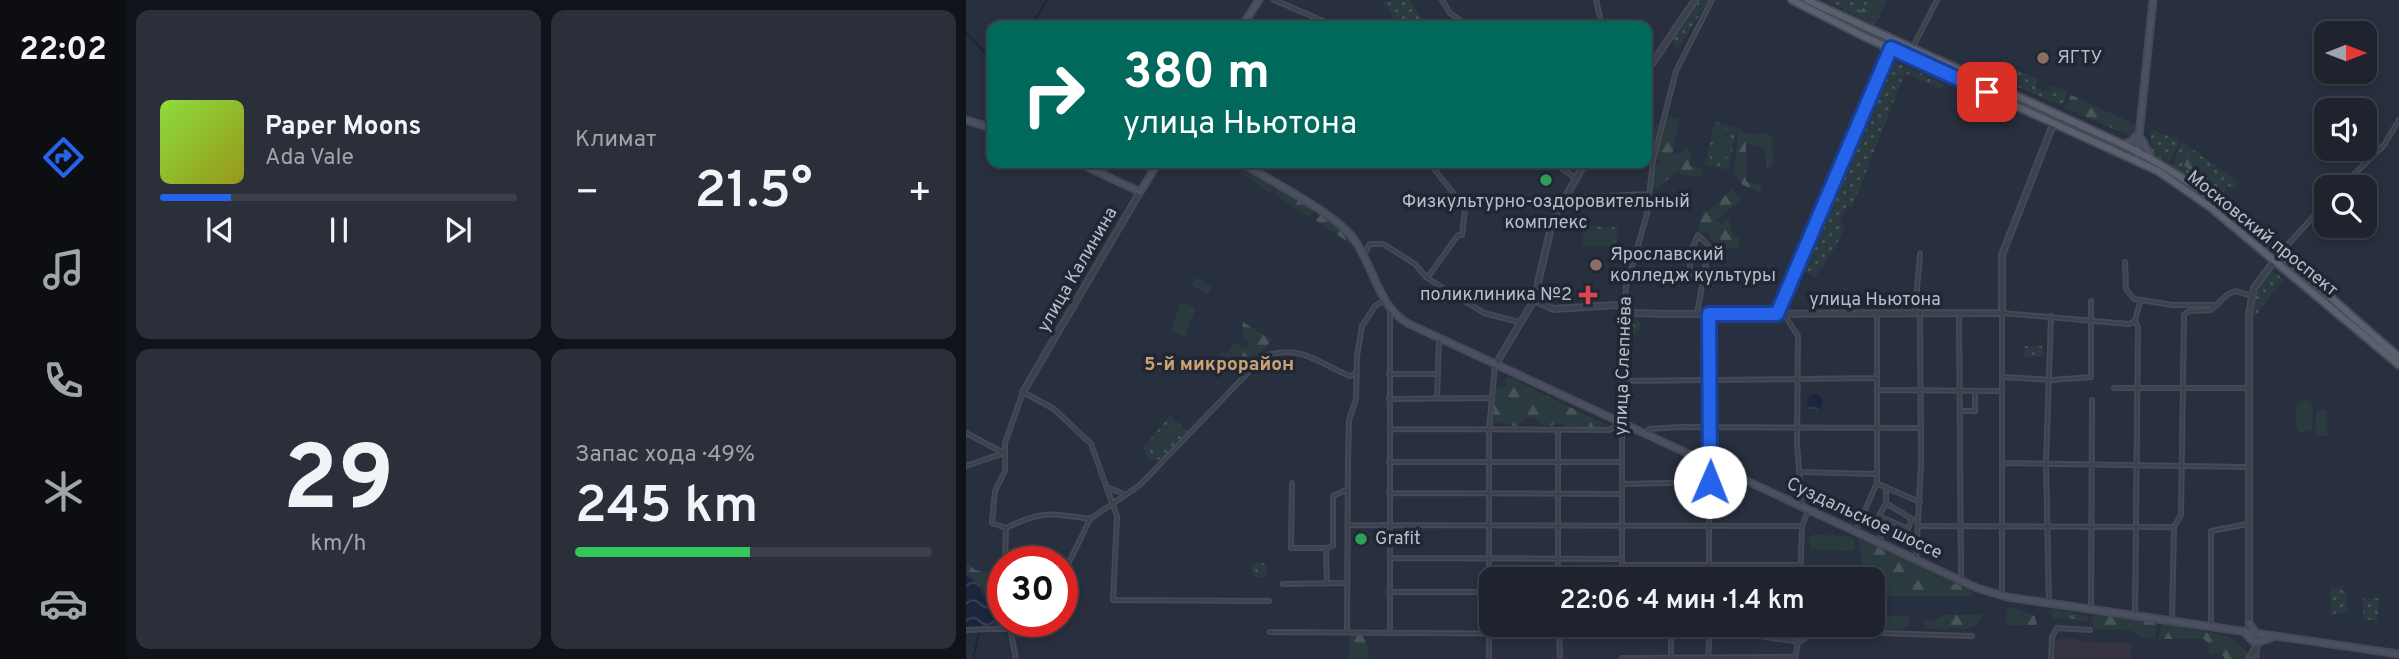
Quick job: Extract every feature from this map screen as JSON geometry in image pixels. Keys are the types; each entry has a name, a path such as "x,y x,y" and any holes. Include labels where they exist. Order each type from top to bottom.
{"main road":[{"path":"1245,21 1258,0"},
{"name":"Московский проспект","path":"1792,0 2054,121 2153,160 2207,195 2399,365"},
{"name":"Московский проспект","path":"1807,0 1911,50 2122,144 2277,257 2399,357"},
{"path":"2137,155 2153,0"},
{"path":"966,120 987,126"},
{"path":"2122,144 2132,141 2141,130"},
{"path":"2141,130 2143,146 2153,160"},
{"path":"1090,168 1140,192"},
{"name":"улица Калинина","path":"1140,192 1155,168"},
{"path":"1250,168 1343,228 1363,255 1390,309"},
{"name":"Суздальское шоссе","path":"1390,309 1407,323 1495,365 1961,580 2002,596 2211,627 2253,636 2399,654"},
{"path":"2249,623 2253,636"}],"street":[{"path":"1274,0 1323,21"},
{"path":"1442,0 1450,13 1461,21"},
{"path":"1596,0 1601,21"},
{"path":"1652,64 1695,0"},
{"name":"улица Слепнёва","path":"1622,565 1624,308 1676,71 1712,0"},
{"path":"1911,50 1937,0"},
{"path":"1777,314 1891,48"},
{"path":"2353,175 2384,145 2399,120"},
{"path":"2002,596 2002,254 2054,121"},
{"path":"1427,278 1458,235 1462,235 1466,214 1465,208 1433,168"},
{"path":"1561,168 1575,178"},
{"path":"1488,567 1489,429 1495,365 1534,300 1548,234 1563,199 1582,168"},
{"name":"улица Калинина","path":"1023,392 1140,192"},
{"path":"1563,199 1647,194"},
{"path":"2249,623 2248,388 2251,296 2277,257 2314,216"},
{"path":"1690,277 1690,254 1698,235 1709,246 1697,314"},
{"path":"1363,255 1370,244 1383,244 1415,264 1427,278 1484,313 1519,323"},
{"path":"1916,559 1920,524 1922,391 1917,313 1920,254"},
{"path":"2125,262 2126,289 2140,302 2217,305"},
{"path":"2172,621 2174,527 2181,515 2185,315 2189,311 2210,311 2236,290 2251,296"},
{"path":"1347,633 1349,420 1356,399 1355,373 1362,326 1375,306 1385,300"},
{"name":"улица Ньютона","path":"1534,300 1554,309 1616,305 1632,313 2002,313 2129,324 2135,321"},
{"path":"2003,377 2048,377 2052,380 2091,377 2091,301"},
{"path":"2135,616 2139,380 2138,327 2135,321 2140,302"},
{"path":"1390,309 1390,634"},
{"path":"1959,313 1961,580"},
{"path":"1709,314 1709,566"},
{"path":"1784,314 1798,336 1797,426 1802,505"},
{"path":"1856,530 1877,484 1877,314"},
{"path":"2049,603 2046,463 2051,316"},
{"path":"1437,399 1439,338"},
{"path":"1077,546 1090,519 1140,485 1264,356 1306,353 1350,376 1355,373"},
{"path":"1389,374 1438,374"},
{"path":"1623,381 1877,378"},
{"path":"2139,380 2145,388"},
{"path":"2113,388 2248,388"},
{"path":"1877,390 2002,391"},
{"path":"1960,411 1975,411 1975,391"},
{"path":"1090,519 1042,513 1006,528 996,526 991,518 995,491 1005,471 1004,453 1023,392 1054,409 1091,444 1117,516 1113,600 1269,601"},
{"path":"1389,399 1490,398"},
{"path":"2091,609 2092,400"},
{"path":"1389,429 1609,430 1622,422"},
{"path":"1646,434 1649,429 1711,426 1921,428"},
{"path":"1558,430 1559,567"},
{"path":"966,433 1004,453"},
{"path":"966,466 1004,453"},
{"path":"1389,462 1622,462"},
{"path":"2002,463 2136,463 2248,467"},
{"path":"1801,472 1877,474"},
{"path":"1622,484 1710,482"},
{"path":"1292,483 1291,548 1334,546 1334,496 1348,489"},
{"path":"1877,484 1920,502"},
{"path":"1106,486 1124,494"},
{"path":"1886,487 1886,503 1880,516 1908,529 1912,519"},
{"path":"1389,493 1622,494"},
{"path":"1886,503 1920,524 2174,527"},
{"path":"1622,565 1799,565 1802,526 1809,508"},
{"path":"1879,541 1888,520"},
{"path":"2211,627 2211,532 2214,528 2248,524"},
{"path":"1348,525 1802,526"},
{"path":"1005,546 1006,528"},
{"path":"1326,548 1326,584"},
{"path":"1389,558 1622,559"},
{"path":"1283,584 1347,583"},
{"path":"1389,592 1479,592"},
{"path":"2051,659 2052,638 2057,628 2090,630"},
{"path":"966,630 987,629"},
{"path":"1270,632 1479,633"},
{"path":"1885,633 1972,636"},
{"path":"2249,659 2256,655 2253,636"},
{"path":"1012,637 1016,659"},
{"path":"1488,637 1489,659"},
{"path":"1559,637 1560,659"},
{"path":"1671,637 1671,659"},
{"path":"1708,659 1709,637"},
{"path":"1766,637 1799,642"},
{"path":"1622,658 1794,658 1799,642 1807,637"}],"shaded area":[{"path":"2067,638 2096,643 2131,643 2131,659 2055,659 2055,640"}],"green space":[{"path":"1410,0 1423,21 1395,21 1383,1"},
{"path":"1698,0 1709,0 1678,49 1673,43 1673,37"},
{"path":"1798,0 2118,145 2117,147 1913,56"},
{"path":"1825,0 1887,0 1875,25"},
{"path":"1870,0 1885,0 1875,15 1876,23 1857,15"},
{"path":"1888,58 1944,84 1941,89 1905,73 1852,208 1847,206 1840,223 1845,226 1842,233 1815,277 1803,271 1802,266"},
{"path":"2005,65 2038,79 2035,87 2048,92 2052,85 2068,92 2062,106 1999,79"},
{"path":"2071,95 2137,125 2133,137 2065,108"},
{"path":"1667,117 1679,119 1673,153 1681,154 1686,146 1691,153 1689,165 1704,170 1701,177 1682,175 1678,171 1657,188 1649,184 1655,166 1662,163 1652,155 1652,130 1657,123 1665,124"},
{"path":"1715,122 1737,128 1728,170 1705,164"},
{"path":"1719,128 1727,129 1730,138 1725,160 1718,163 1713,161 1711,153"},
{"path":"1738,129 1748,134 1772,135 1773,166 1767,167 1764,147 1746,144 1746,181 1762,185 1761,193 1743,185 1734,174"},
{"path":"2151,129 2180,141 2169,163 2151,152"},
{"path":"2182,142 2239,182 2235,188 2228,186 2219,199 2172,166"},
{"path":"2186,148 2184,153 2195,164 2202,162 2210,167 2218,182 2208,184 2182,164 2179,156"},
{"path":"2142,159 2192,186 2270,251 2204,199"},
{"path":"1247,168 1276,185 1271,193 1235,170"},
{"path":"1278,187 1314,210 1311,218 1274,194"},
{"path":"1732,189 1741,200 1716,220 1721,224 1729,217 1733,237 1739,236 1739,246 1719,250 1708,233 1698,230 1704,210 1709,211"},
{"path":"1320,215 1354,241 1351,244 1315,220"},
{"path":"1583,226 1617,227 1617,246 1583,246"},
{"path":"1587,229 1610,230 1615,244 1583,243"},
{"path":"2270,272 2276,273 2284,280 2256,317 2252,317 2256,292"},
{"path":"1196,277 1212,287 1207,295 1191,285"},
{"path":"1181,302 1196,308 1185,337 1171,331"},
{"path":"1630,318 1636,318 1641,326 1639,332 1630,334 1625,329 1625,323"},
{"path":"1243,322 1272,340 1249,364 1240,364 1237,360 1227,365 1213,365 1212,360 1221,359 1219,352 1228,353 1234,342 1246,349 1250,342 1242,337"},
{"path":"2024,346 2043,346 2043,357 2024,357"},
{"path":"1509,377 1610,427 1570,429 1562,424 1546,426 1534,417 1527,418 1517,427 1502,422 1493,425 1495,389 1507,386 1505,379"},
{"path":"2302,400 2310,401 2313,407 2312,430 2299,433 2295,426 2296,407"},
{"path":"2316,410 2327,410 2327,436 2315,436"},
{"path":"1170,416 1187,431 1162,459 1150,461 1143,448"},
{"path":"1168,425 1176,433 1159,453 1151,445"},
{"path":"1814,534 1851,537 1854,540 1854,551 1812,550 1808,539"},
{"path":"1858,538 1972,591 1972,596 1885,596 1885,567 1862,567"},
{"path":"1259,562 1267,570 1259,578 1251,570"},
{"path":"969,564 975,570 987,572 987,595 978,583 966,574 966,565"},
{"path":"2342,587 2343,591 2347,591 2347,612 2330,615 2330,588"},
{"path":"2363,598 2380,598 2377,621 2363,619"},
{"path":"2011,607 2035,616 2037,625 2006,625 2007,611"},
{"path":"2053,609 2087,616 2088,622 2063,617 2055,619 2049,612"},
{"path":"2097,614 2158,622 2155,639 2141,637 2130,630 2094,629 2091,617"},
{"path":"1945,615 1983,615 1976,625 1964,630 1925,628 1923,618 1933,621"},
{"path":"1885,616 1907,616 1911,620 1906,628 1885,630"},
{"path":"2162,622 2229,637 2250,654 2242,659 2225,659 2221,653 2209,654 2208,643 2204,639 2159,639"},
{"path":"1350,634 1364,635 1370,659 1349,659"}],"water":[{"path":"1815,394 1821,396 1821,408 1815,410 1809,408 1807,402 1809,396"},
{"path":"966,576 979,584 987,600 987,628 973,626 969,629 966,626"}],"waterway":[{"path":"1034,21 1047,0"},
{"path":"966,32 987,55"},
{"path":"973,659 980,628"}],"place":[{"name":"ЯГТУ","path":"2043,58"},
{"name":"Физкультурно-оздоровительный комплекс","path":"1546,180"},
{"name":"Ярославский колледж культуры","path":"1596,265"},
{"name":"поликлиника №2","path":"1588,295"},
{"name":"Grafit","path":"1361,539"}],"district":[{"name":"5-й микрорайон","path":"1219,365"}],"route":[{"path":"1710,482 1709,314 1777,314 1891,48 1987,92"}]}
